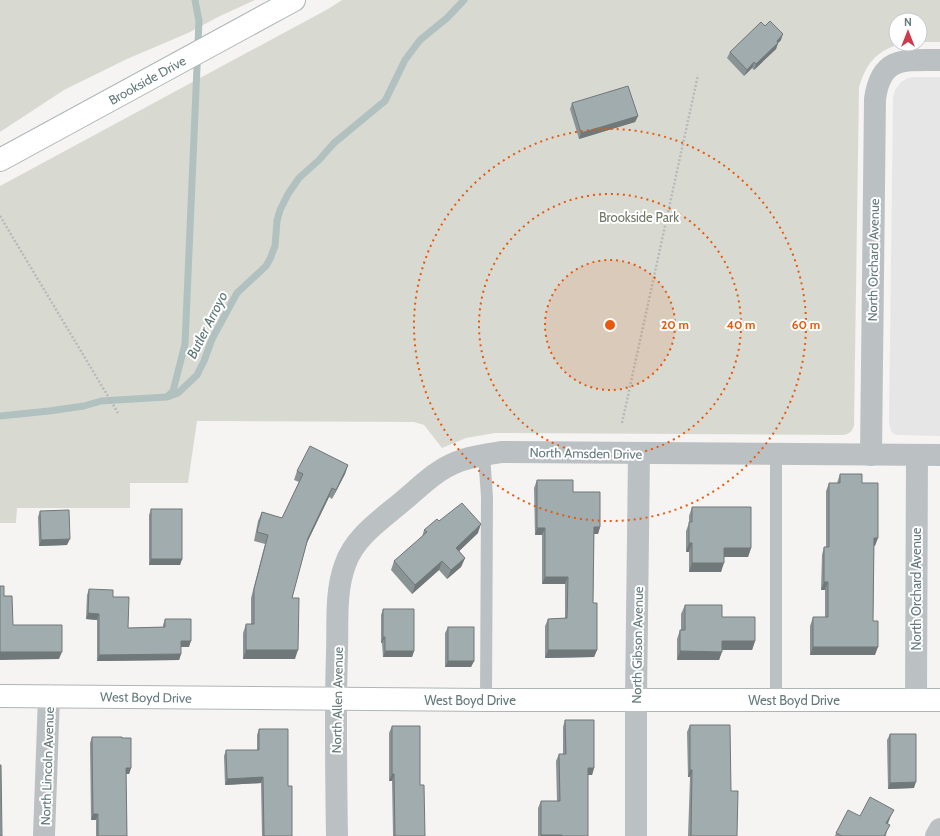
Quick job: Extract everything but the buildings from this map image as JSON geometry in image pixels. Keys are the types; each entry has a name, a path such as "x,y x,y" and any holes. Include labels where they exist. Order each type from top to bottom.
{"street":[{"name":"Brookside Drive","path":"0,160 294,0"},
{"name":"North Orchard Avenue","path":"871,454 875,99 880,78 895,63 904,60 940,60"},
{"name":"North Amsden Drive","path":"345,564 353,548 367,532 434,474 456,462 484,455 501,452 940,455"},
{"name":"North Gibson Avenue","path":"636,836 639,454"},
{"name":"North Orchard Avenue","path":"916,700 917,455"},
{"name":"North Allen Avenue","path":"337,836 336,699 338,605 340,586 345,564"},
{"name":"West Boyd Drive","path":"0,696 486,700 940,700"},
{"name":"North Lincoln Avenue","path":"44,836 49,696"},
{"path":"936,836 940,829"}],"lane":[{"path":"776,454 776,700"},
{"path":"484,455 487,497 486,700"}],"path":[{"path":"622,423 698,75"},
{"path":"0,216 118,413"}],"shaded area":[{"path":"940,77 940,436 894,434 891,431 889,422 893,98 895,90 901,82 908,78"}],"green space":[{"path":"0,0 255,0 188,33 127,59 64,90 0,132"},
{"name":"Brookside Park","path":"342,0 940,0 940,42 928,42 928,12 888,12 888,49 878,55 868,66 859,88 854,426 851,431 843,435 495,433 466,438 442,448 424,425 414,422 197,421 188,483 130,483 130,508 17,508 16,523 0,523 0,186 328,9"}],"waterway":[{"path":"168,396 173,391 185,344 199,21 195,0"},
{"name":"Butler Arroyo","path":"0,416 84,406 101,401 167,397 178,393 197,375 212,339 237,293 266,266 270,259 275,246 277,221 280,210 288,194 299,178 319,160 334,143 385,101 405,60 420,40 447,18 464,0"}]}
